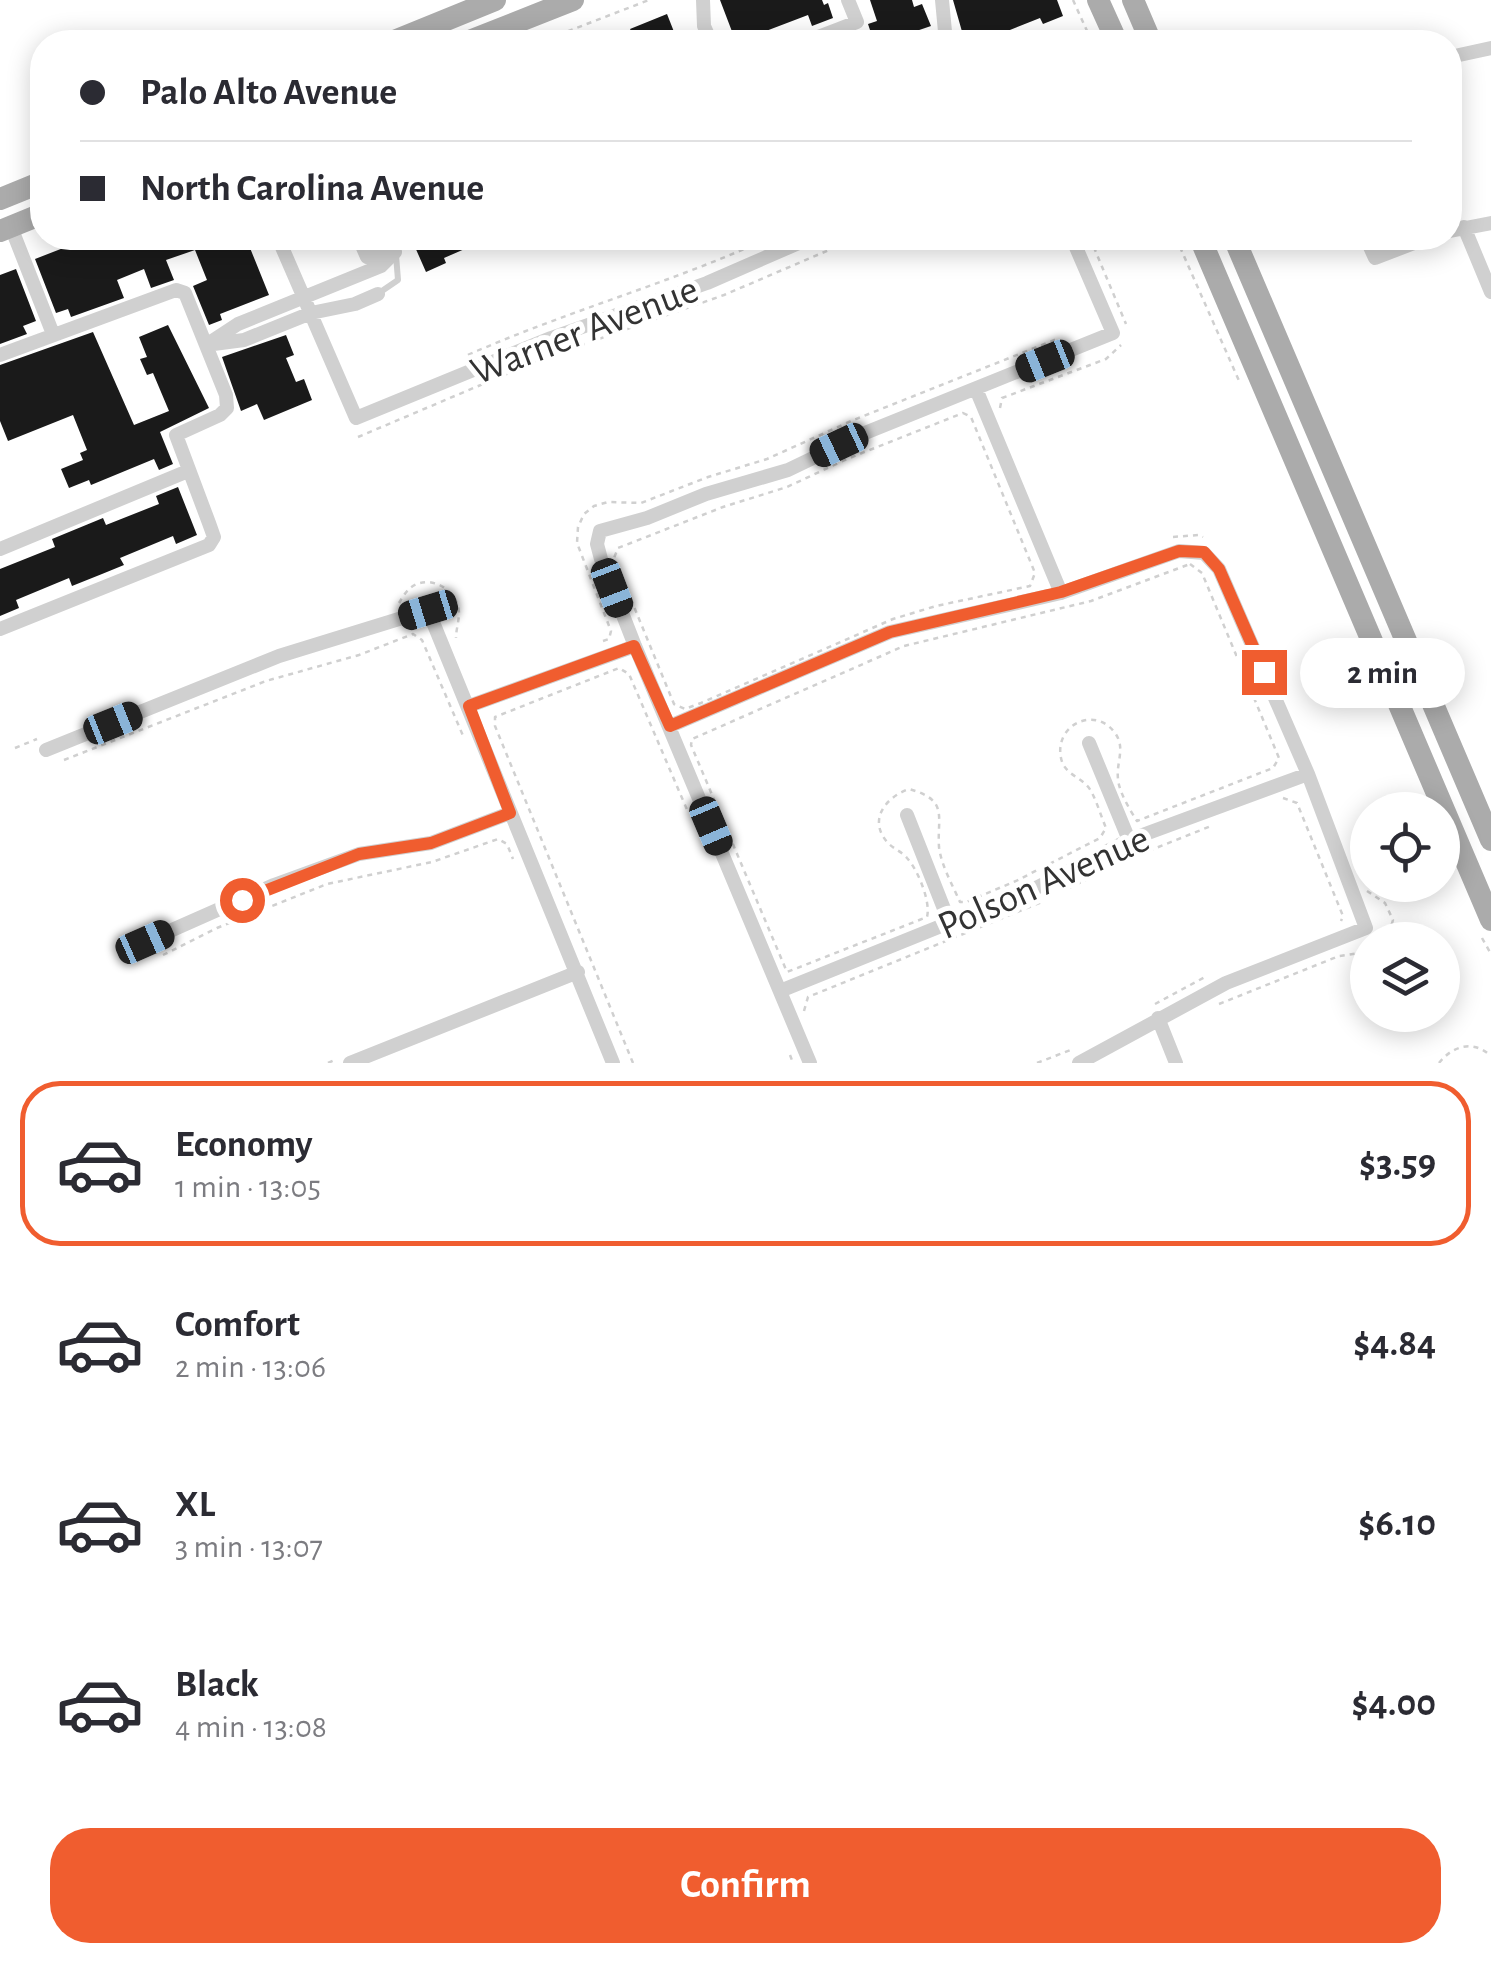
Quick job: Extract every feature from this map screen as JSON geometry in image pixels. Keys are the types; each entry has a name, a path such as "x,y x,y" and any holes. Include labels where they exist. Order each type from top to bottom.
{"main road":[{"path":"423,30 495,0"},
{"path":"498,30 574,0"},
{"path":"1098,0 1111,30"},
{"path":"1133,0 1146,30"},
{"path":"0,199 30,187"},
{"path":"6,229 30,218"},
{"path":"1205,250 1491,920"},
{"path":"1239,250 1491,840"}],"street":[{"path":"703,0 706,30"},
{"path":"839,29 857,22 848,0"},
{"path":"942,0 945,30"},
{"path":"1462,54 1491,48"},
{"path":"1462,228 1491,223"},
{"path":"6,229 53,334"},
{"path":"1462,238 1491,292"},
{"path":"283,250 311,313"},
{"path":"364,250 367,258 384,250"},
{"path":"206,345 238,324 381,266 391,250"},
{"name":"Warner Avenue","path":"311,313 356,418 551,338 707,284 783,250"},
{"path":"810,1063 634,646 601,559 600,532 788,470 865,433 1121,334 1078,250"},
{"path":"1371,250 1374,258 1395,250"},
{"path":"0,355 176,290 185,294 226,394 228,408 176,435 214,537 209,544 0,629"},
{"path":"206,345 244,340 311,313 355,304 378,294"},
{"path":"976,388 1061,592"},
{"path":"0,549 188,471"},
{"path":"670,726 890,632 1061,592 1179,551 1207,547 1308,774 1366,928 1226,983 1114,1046 1078,1055"},
{"path":"46,750 279,656 428,610 614,1063"},
{"path":"469,706 634,646"},
{"path":"1089,743 1129,840"},
{"name":"Polson Avenue","path":"780,991 1038,887 1129,840 1308,774"},
{"path":"145,942 359,854 431,843 510,813"},
{"path":"908,815 950,924"},
{"path":"348,1059 578,972"},
{"path":"1158,1018 1176,1063"}],"lane":[{"path":"378,294 398,280 395,250"}],"path":[{"path":"571,30 648,0"},
{"path":"1073,0 1087,30"},
{"path":"358,437 542,359 724,296 829,250"},
{"path":"999,406 1002,398 1114,355 1121,334 1094,250"},
{"path":"591,646 609,639 610,630 578,543 578,527 584,514 594,506 608,502 641,503 708,476 767,459 851,421 1067,335"},
{"path":"963,413 971,417 1035,573 1030,586 893,619 701,703 685,709 674,704 614,558 618,548 723,507 787,488 847,459 963,413"},
{"path":"1160,542 1199,534 1207,547"},
{"path":"1190,564 1202,573 1278,758 1273,768 1136,822 1118,780 1122,752 1118,738 1097,720 1082,719 1066,729 1059,746 1061,763 1092,792 1106,828 1100,838 1016,882 966,902 960,902 939,850 942,820 938,808 931,798 909,789 892,795 884,805 880,828 885,840 909,859 929,907 927,917 787,972 691,745 692,739 904,646 1091,601 1190,564"},
{"path":"390,612 410,588 434,582 446,588 459,611 455,636 462,652"},
{"path":"64,760 266,681 412,634 422,640 467,746"},
{"path":"619,668 496,716 495,726 633,1063"},
{"path":"16,748 52,733"},
{"path":"1283,798 1296,803 1342,916 1340,924 1333,927"},
{"path":"1064,891 1216,824"},
{"path":"162,955 217,928 327,884 432,862 498,838 514,860"},
{"path":"804,1010 808,997 1047,900"},
{"path":"1207,1009 1350,955"},
{"path":"1142,1011 1216,972"},
{"path":"1439,1063 1450,1050 1465,1046 1476,1047 1491,1056"},
{"path":"1037,1063 1078,1055"},
{"path":"328,1063 348,1059"}],"building":[{"path":"720,0 822,0 824,5 828,3 833,18 812,26 808,15 769,30 731,30"},
{"path":"870,0 912,0 914,7 922,4 931,26 919,30 870,30 868,24 877,21"},
{"path":"953,0 1057,0 1063,16 1043,24 1040,18 1010,30 962,30"},
{"path":"667,14 673,30 630,30"},
{"path":"58,250 195,250 166,260 174,280 151,288 144,269 117,280 124,298 71,317 68,309 56,313 35,259"},
{"path":"195,250 251,250 269,295 220,314 222,320 209,325 193,286 207,280"},
{"path":"416,250 462,250 444,258 446,263 426,272"},
{"path":"16,269 36,321 23,326 27,334 0,344 0,275"},
{"path":"168,325 209,408 160,432 173,464 159,470 154,459 91,485 89,480 69,488 61,469 83,460 80,453 87,450 73,415 8,441 0,421 0,365 93,332 134,425 169,411 153,373 147,375 140,359 147,357 139,337"},
{"path":"286,335 294,355 286,358 296,382 304,379 312,400 264,420 257,404 241,411 222,357"},
{"path":"178,487 197,535 176,544 173,536 120,558 124,565 72,586 69,578 16,600 19,608 0,616 0,569 55,547 52,539 103,518 106,525 159,504 156,496"}],"route":[{"path":"242,900 359,854 431,843 510,813 469,706 634,646 670,726 890,632 1061,592 1179,551 1204,552 1219,569 1264,672"}]}
